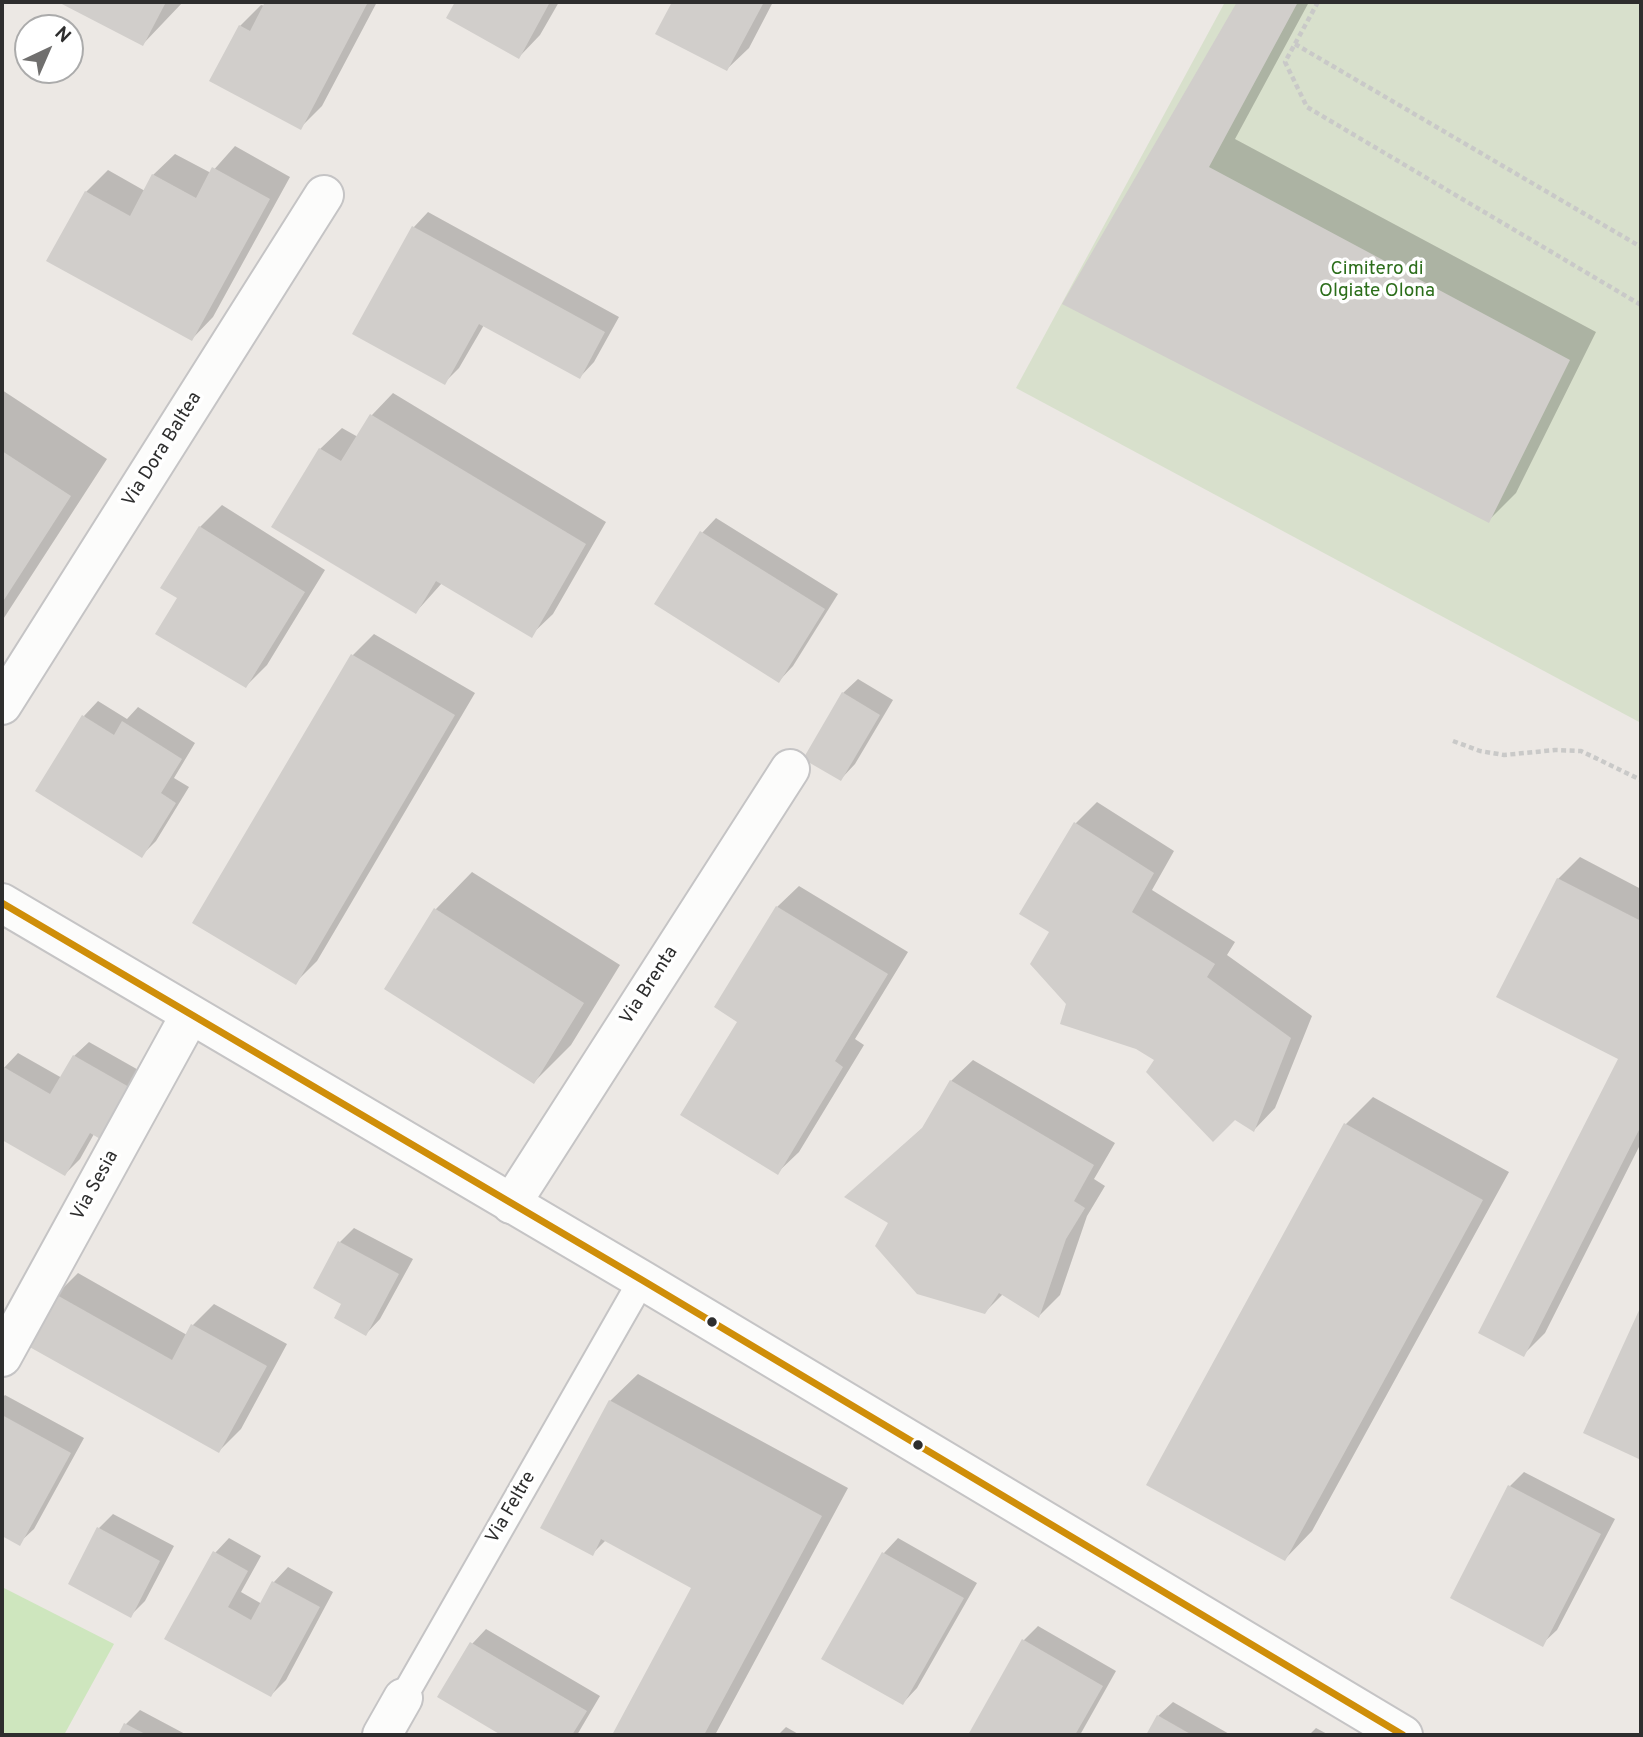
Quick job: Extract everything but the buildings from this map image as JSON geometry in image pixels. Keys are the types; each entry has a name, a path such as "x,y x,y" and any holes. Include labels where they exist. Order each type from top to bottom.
{"street":[{"name":"Via Dora Baltea","path":"2,705 324,195"},
{"name":"Via Brenta","path":"511,1204 790,769"},
{"path":"2,903 642,1280 1403,1735"},
{"name":"Via Sesia","path":"2,1357 190,1015"},
{"name":"Via Feltre","path":"382,1735 403,1698"}],"lane":[{"name":"Via Feltre","path":"403,1698 642,1280"}],"path":[{"path":"1318,2 1285,62 1307,107 1641,305"},
{"path":"1295,44 1641,247"},
{"path":"1453,741 1480,751 1504,755 1555,750 1581,751 1641,780"}],"green space":[{"name":"Cimitero di Olgiate Olona","path":"1225,2 1641,2 1641,723 1016,388"},
{"path":"2,1587 114,1644 64,1735 2,1735"}],"transit line":[{"path":"2,903 642,1280 1403,1735"}]}
